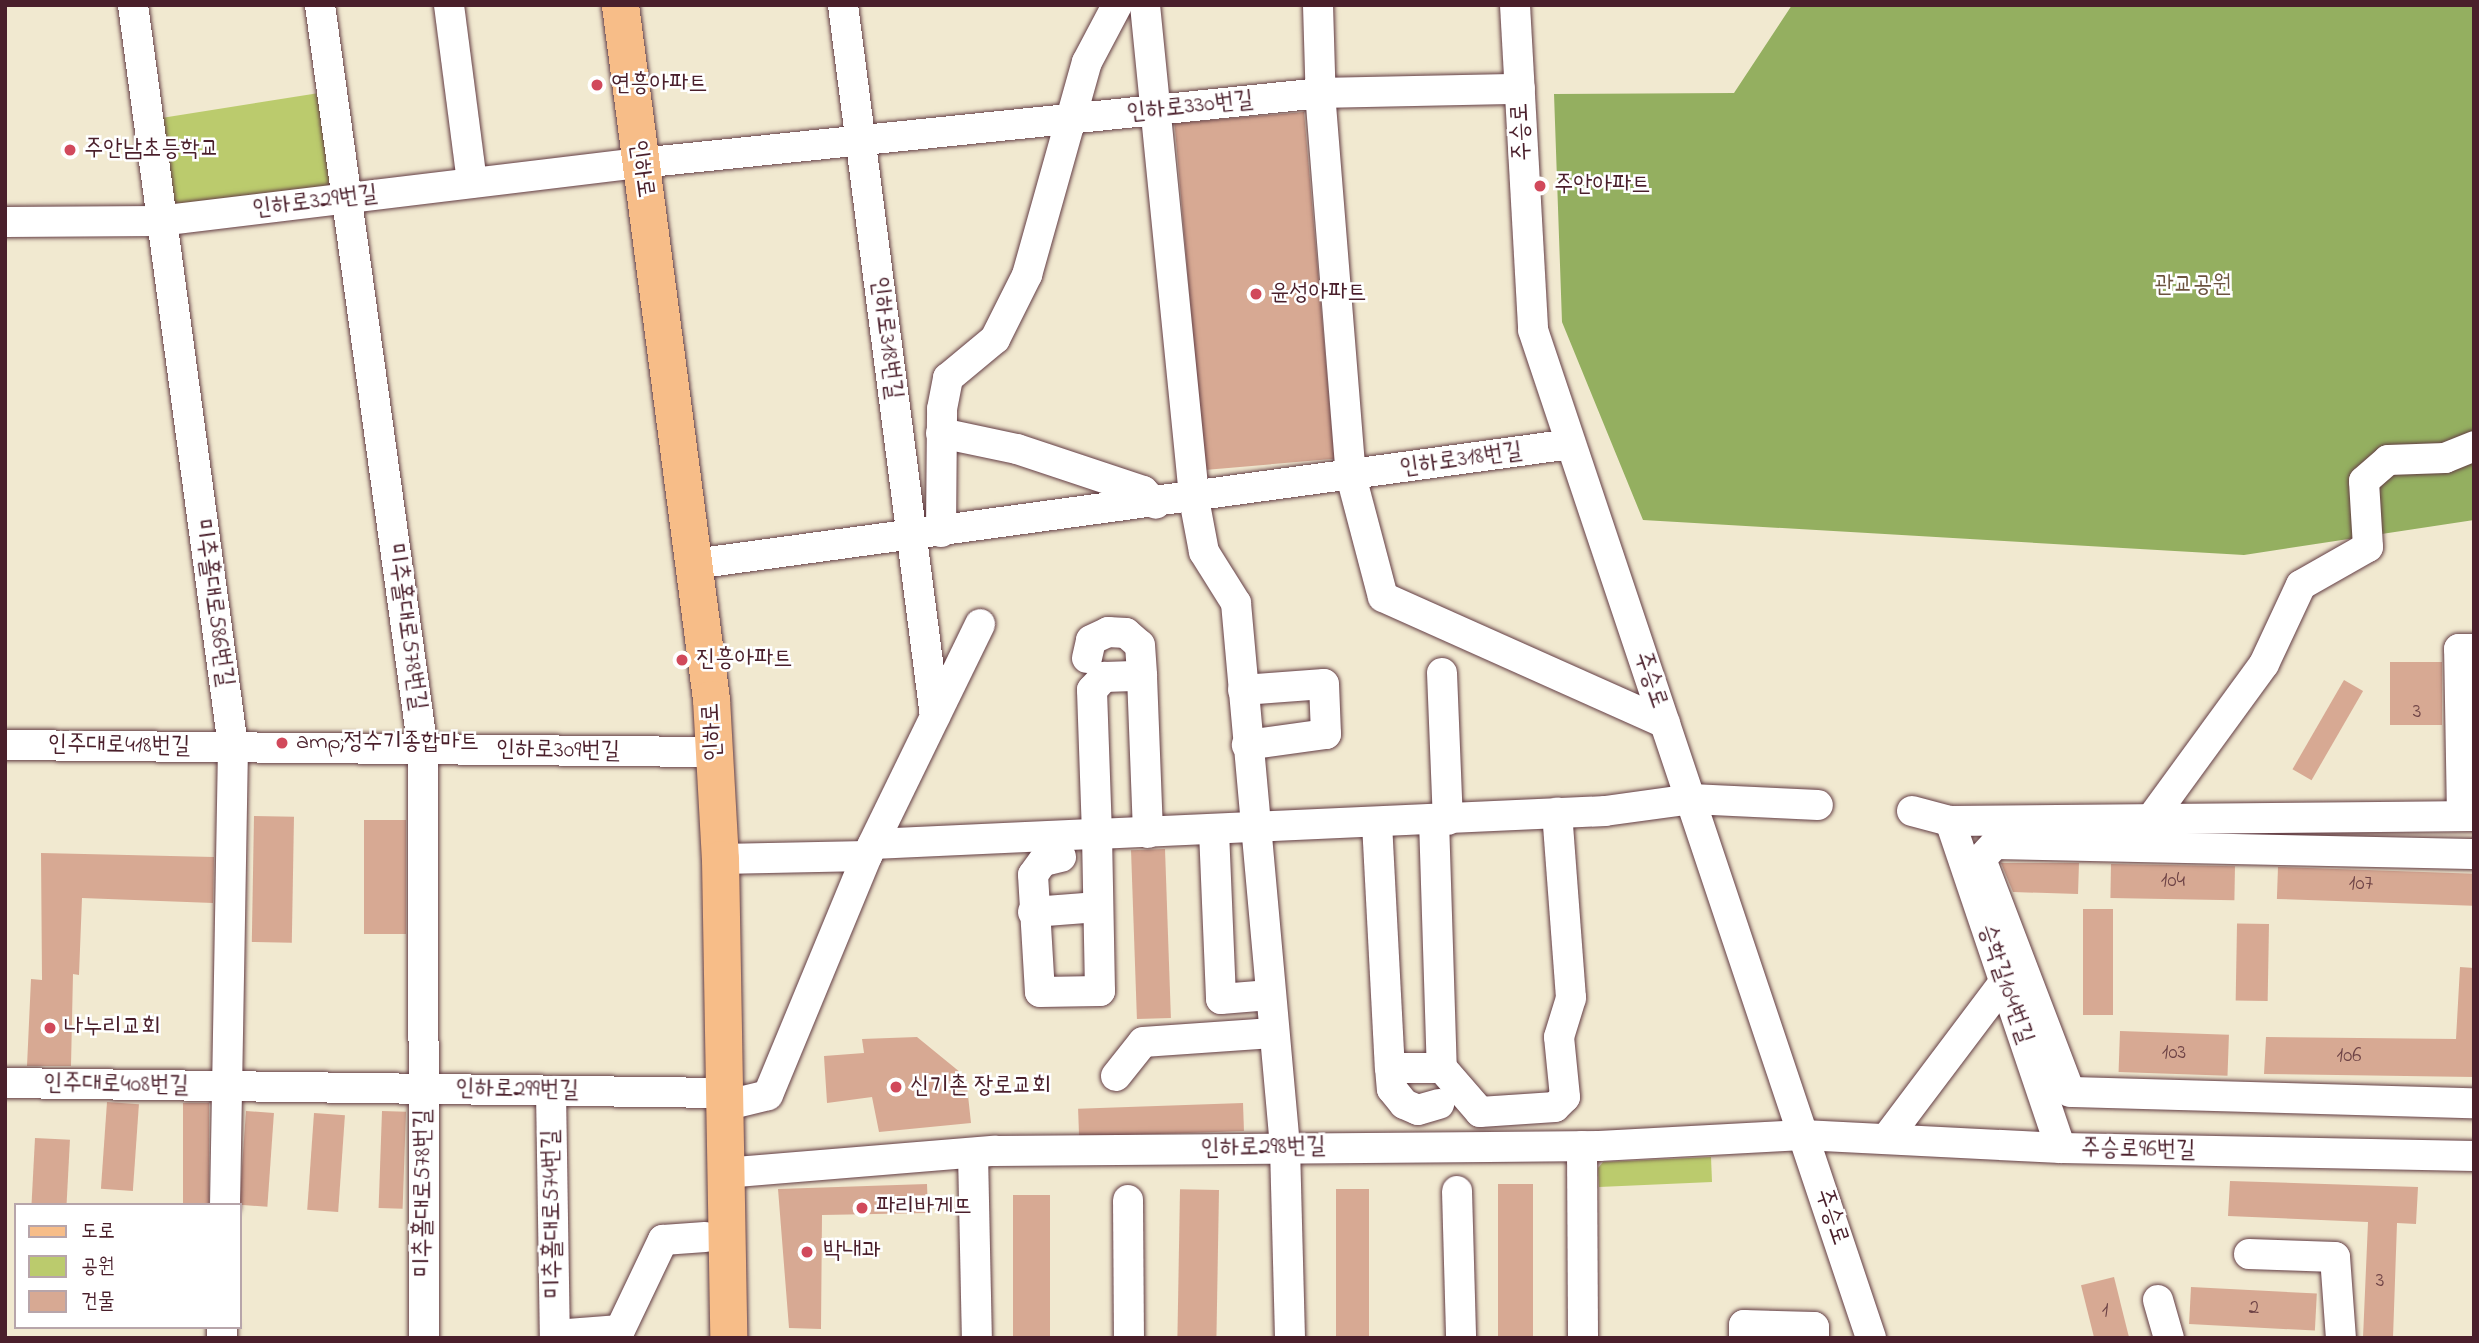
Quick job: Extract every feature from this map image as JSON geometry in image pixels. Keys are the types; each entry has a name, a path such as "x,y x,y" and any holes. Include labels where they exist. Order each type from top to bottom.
{"main road":[{"name":"인하로","path":"620,5 694,564 714,752 720,859 728,1338"}],"street":[{"name":"미추홀대로586번길","path":"133,5 159,221 233,747 225,1203"},
{"name":"미추홀대로578번길","path":"320,5 422,749 424,1338"},
{"path":"449,5 472,183"},
{"path":"843,5 860,140"},
{"path":"926,534 948,378 995,339 1027,275 1074,118 1087,62 1116,5"},
{"path":"1145,5 1194,499 1204,552 1236,603 1253,830 1285,1147 1290,1338"},
{"path":"1318,5 1321,93 1350,476 1383,597 1665,723"},
{"name":"주승로","path":"1515,5 1533,330 1871,1338"},
{"name":"인하로330번길","path":"640,163 1321,93 1520,89"},
{"name":"인하로318번길","path":"860,140 926,534 935,716"},
{"name":"인하로329번길","path":"5,222 159,221 640,163"},
{"path":"941,433 1017,449 1067,465 1143,491 1156,504"},
{"name":"인하로318번길","path":"694,564 1194,499 1571,444"},
{"path":"2151,818 2264,664 2301,585 2368,547 2364,481 2388,460 2445,458 2474,446"},
{"path":"870,850 980,624"},
{"path":"1087,658 1091,640 1108,632 1126,633 1140,645 1148,832"},
{"path":"1912,810 1950,821 2468,816 2467,649"},
{"path":"1442,673 1442,1068 1480,1112 1555,1107 1565,1097 1559,1037 1571,998 1557,813"},
{"path":"1061,857 1043,861 1033,875 1033,912 1040,992 1100,991 1092,690 1104,677 1142,676"},
{"path":"1243,690 1324,684 1326,734 1247,745"},
{"name":"인주대로418번길","path":"5,745 233,747"},
{"name":"인하로309번길","path":"233,747 714,752"},
{"path":"720,859 1097,834 1253,830 1557,813 1690,799 1818,805"},
{"name":"승학길104번길","path":"1950,821 2012,971 2061,1148"},
{"path":"1377,823 1392,1089 1404,1104 1418,1110 1439,1104"},
{"path":"1214,831 1221,999 1270,995"},
{"path":"2474,854 1995,844 1981,859 2012,971 2070,1092 2474,1103"},
{"name":"인하로299번길","path":"227,1086 551,1091 723,1100 768,1095 787,1042 870,850"},
{"path":"1033,912 1098,907"},
{"path":"1886,1139 2012,971"},
{"path":"1116,1076 1143,1042 1273,1033"},
{"path":"1390,1068 1442,1068"},
{"name":"인주대로408번길","path":"5,1083 227,1086"},
{"name":"미추홀대로574번길","path":"551,1091 555,1336"},
{"name":"주승로96번길","path":"1803,1135 2061,1148 2474,1156"},
{"name":"인하로298번길","path":"724,1173 973,1153 1285,1147 1581,1146 1803,1135"},
{"path":"1581,1146 1583,1338"},
{"path":"973,1153 977,1338"},
{"path":"1457,1191 1461,1338"},
{"path":"1128,1200 1129,1338"},
{"path":"555,1336 620,1330 663,1240 705,1237"},
{"path":"2249,1254 2335,1257 2341,1338"},
{"path":"2158,1300 2169,1338"},
{"path":"1744,1338 1744,1325 1814,1327 1814,1338"}],"green space":[{"name":"관교공원","path":"1792,5 2474,5 2474,520 2244,555 1643,520 1562,322 1554,94 1734,93"},
{"path":"319,93 334,191 175,216 160,118"},
{"path":"1711,1157 1712,1182 1599,1187 1598,1168 1603,1162"}],"building":[{"name":"윤성아파트","path":"1304,112 1334,459 1205,470 1174,123"},
{"path":"2390,662 2442,662 2442,725 2390,725"},
{"path":"2344,680 2363,691 2312,780 2292,769"},
{"path":"254,816 294,817 292,943 252,942"},
{"path":"364,820 406,820 406,934 364,934"},
{"path":"1165,849 1171,1018 1137,1019 1131,850"},
{"path":"41,853 214,857 213,903 82,898 79,975 73,974 71,1066 27,1066 31,979 42,980"},
{"path":"2001,863 2079,863 2078,894 2013,892"},
{"path":"2111,864 2235,866 2234,900 2110,898"},
{"path":"2278,867 2474,874 2473,906 2277,899"},
{"path":"2083,909 2113,909 2113,1015 2083,1015"},
{"path":"2237,923 2269,924 2268,1001 2236,1000"},
{"path":"2460,967 2474,968 2474,1077 2264,1074 2266,1037 2456,1039"},
{"path":"2120,1031 2229,1035 2228,1076 2119,1072"},
{"name":"신기촌 장로교회","path":"917,1037 966,1077 971,1123 879,1132 872,1097 827,1103 824,1056 864,1053 862,1039"},
{"path":"107,1102 139,1104 133,1191 101,1189"},
{"path":"183,1103 209,1103 209,1203 183,1203"},
{"path":"1243,1103 1244,1131 1079,1137 1078,1109"},
{"path":"246,1111 274,1113 267,1207 240,1203"},
{"path":"382,1111 406,1112 403,1209 379,1208"},
{"path":"314,1113 345,1115 338,1212 307,1210"},
{"path":"35,1138 70,1140 67,1203 32,1203"},
{"path":"2230,1181 2418,1187 2416,1224 2397,1223 2393,1338 2363,1338 2368,1222 2228,1216"},
{"path":"927,1184 928,1213 822,1215 821,1329 789,1328 778,1189"},
{"path":"1498,1184 1533,1184 1533,1338 1498,1338"},
{"path":"1180,1189 1219,1190 1216,1338 1177,1337"},
{"path":"1336,1189 1369,1189 1369,1338 1336,1338"},
{"path":"1013,1195 1050,1195 1050,1338 1013,1338"},
{"path":"2114,1277 2129,1338 2094,1338 2081,1285"},
{"path":"2191,1287 2317,1294 2315,1331 2189,1324"}],"place":[{"name":"연흥아파트","path":"597,85"},
{"name":"주안남초등학교","path":"70,150"},
{"name":"주안아파트","path":"1540,186"},
{"name":"윤성아파트","path":"1256,294"},
{"name":"진흥아파트","path":"682,660"},
{"name":"amp;정수기종합마트","path":"282,743"},
{"name":"나누리교회","path":"50,1028"},
{"name":"신기촌 장로교회","path":"896,1087"},
{"name":"파리바게뜨","path":"862,1208"},
{"name":"박내과","path":"807,1252"}]}
